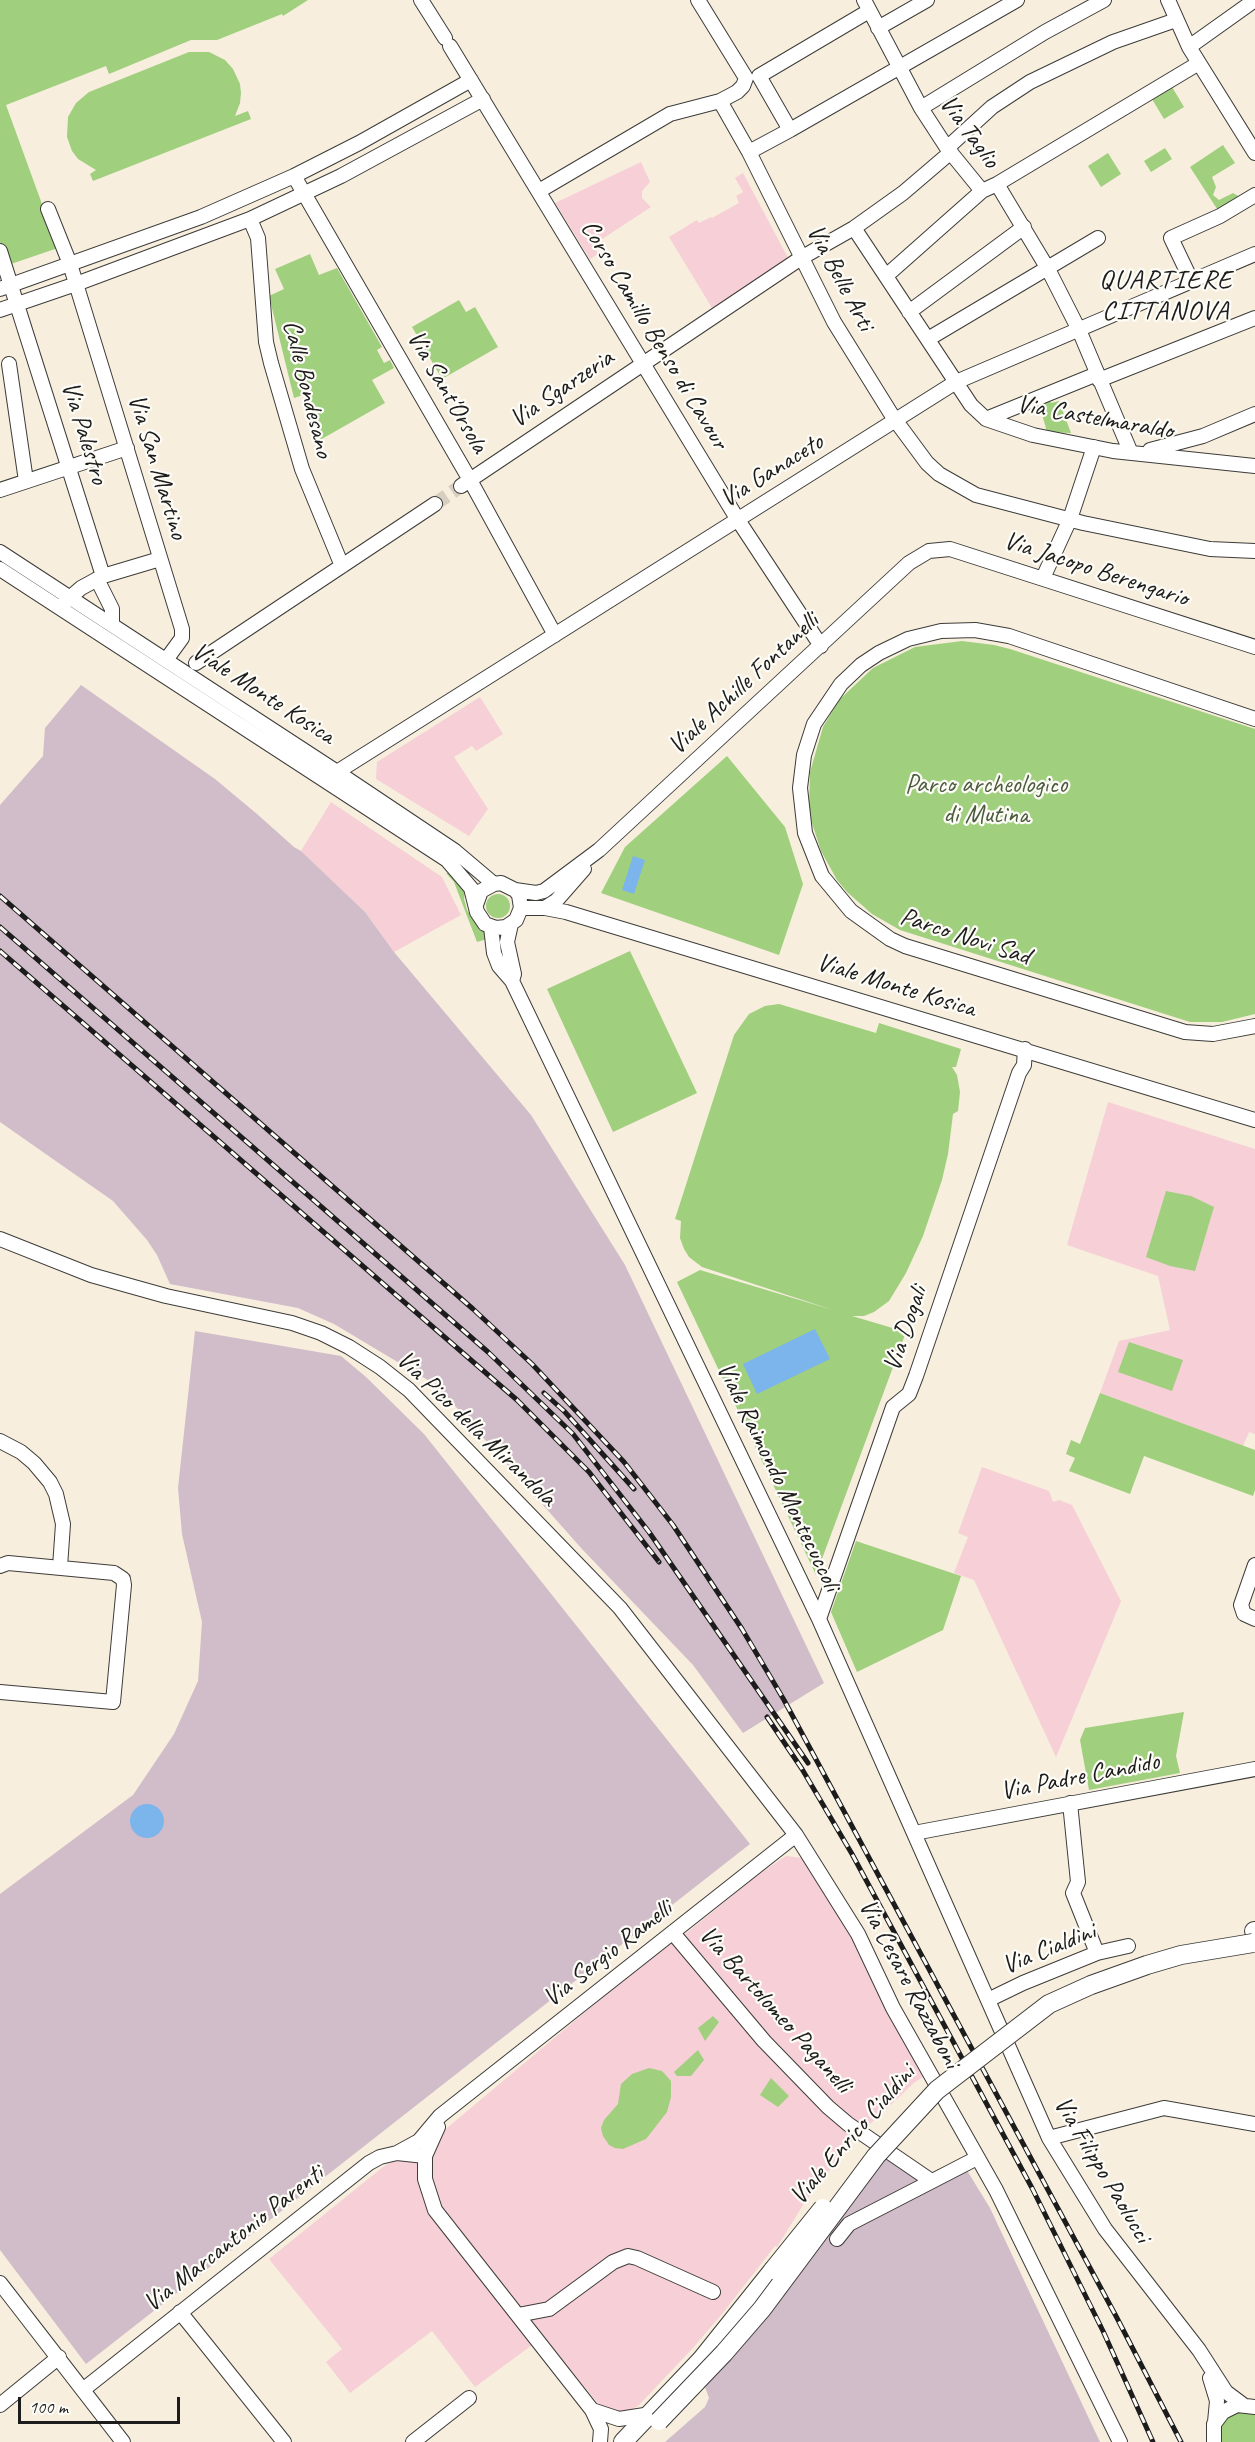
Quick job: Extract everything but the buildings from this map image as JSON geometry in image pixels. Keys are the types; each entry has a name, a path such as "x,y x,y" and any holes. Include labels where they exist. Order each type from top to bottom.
{"main road":[{"name":"Viale Enrico Cialdini","path":"638,2442 895,2117 966,2052 1045,1995 1089,1975 1142,1955 1191,1942 1254,1937"},
{"name":"Viale Enrico Cialdini","path":"623,2442 656,2418"}],"street":[{"name":"Corso Camillo Benso di Cavour","path":"421,0 539,190 738,520 821,646"},
{"path":"698,0 790,130"},
{"path":"878,28 927,0"},
{"path":"749,152 1017,0"},
{"path":"921,108 1046,32 1104,0"},
{"path":"1168,0 1189,47 1255,153"},
{"path":"1189,47 1255,0"},
{"path":"539,190 670,114 720,101 737,92 753,77 866,6"},
{"name":"Via Taglio","path":"866,6 921,108 949,150 982,191 997,184 1024,227 1079,330 1131,453"},
{"name":"Via Sgarzeria","path":"466,483 801,258 854,228 903,193 992,107 1030,82 1113,42 1176,20"},
{"path":"997,184 1199,63"},
{"path":"6,287 201,217 294,176 359,143 471,80"},
{"path":"0,310 250,219 304,194 483,99"},
{"name":"Via Belle Arti","path":"720,101 749,152 834,322 896,421 927,463 956,485 976,495 1070,519 1190,545 1225,551 1255,551"},
{"name":"Via Sant'Orsola","path":"294,176 466,483 555,634"},
{"path":"886,276 982,191"},
{"path":"1192,282 1171,238 1220,216 1255,195"},
{"name":"Via San Martino","path":"48,209 70,264 182,634 166,660"},
{"name":"Calle Bondesano","path":"250,219 258,238 268,352 302,469 342,566"},
{"path":"909,312 1024,227"},
{"name":"Via Castelmaraldo","path":"854,228 975,410 986,419 1033,435 1094,447 1255,466"},
{"path":"928,339 1098,238"},
{"name":"Via Palestro","path":"0,251 6,287 18,304 69,466 100,578 112,609 112,624"},
{"name":"Via Ganaceto","path":"337,772 956,382 1255,254"},
{"path":"986,419 1255,318"},
{"path":"26,481 4,365 34,355"},
{"path":"1131,453 1161,448 1203,436 1255,414"},
{"name":"Via Castelmaraldo","path":"1203,436 1202,450 1209,461"},
{"path":"1043,578 1070,519 1094,447"},
{"path":"0,490 127,448"},
{"path":"196,663 435,504"},
{"name":"Via Jacopo Berengario","path":"921,554 935,549 950,549 1255,647"},
{"name":"Viale Monte Kosica","path":"0,552 455,851 494,884 509,886 515,890"},
{"name":"Viale Achille Fontanelli","path":"515,890 536,893 544,891 599,850 909,562 921,554"},
{"path":"59,607 100,578 160,559"},
{"name":"Viale Monte Kosica","path":"0,569 447,860 471,888 480,918 491,927"},
{"name":"Parco Novi Sad","path":"1255,718 1009,636 975,630 941,631 908,639 879,653 861,665 841,684 814,724 804,755 800,788 805,833 822,876 851,911 890,939 906,946 1185,1032 1213,1034 1255,1026"},
{"name":"Viale Achille Fontanelli","path":"545,908 570,887 599,850"},
{"path":"476,905 481,891 494,884"},
{"path":"491,927 501,928 511,924 519,914 521,902 515,890"},
{"name":"Viale Monte Kosica","path":"521,908 545,908 1025,1049 1255,1120"},
{"name":"Viale Raimondo Montecuccoli","path":"511,924 507,942 513,974 512,981"},
{"name":"Viale Raimondo Montecuccoli","path":"491,927 494,953 499,966 512,981 819,1619 988,2000"},
{"name":"Via Dogali","path":"819,1619 893,1407 909,1394 916,1376 1019,1072 1024,1065 1025,1049"},
{"name":"Via Pico della Mirandola","path":"0,1239 91,1275 132,1287 292,1323 321,1333 380,1367 409,1390 620,1608 796,1835"},
{"path":"0,1441 34,1462 50,1482 56,1494 63,1524 60,1567"},
{"path":"0,1566 8,1563 114,1573 123,1579 124,1585 113,1702 0,1692"},
{"path":"1255,1565 1241,1605 1244,1614 1255,1619"},
{"name":"Via Padre Candido","path":"914,1833 1255,1769"},
{"path":"1070,1803 1078,1882 1073,1893 1097,1953"},
{"name":"Via Sergio Ramelli","path":"397,2153 419,2141 449,2110 796,1835"},
{"name":"Via Cesare Razzaboni","path":"796,1835 858,1934 892,2008 996,2190 1120,2442"},
{"name":"Via Bartolomeo Paganelli","path":"673,1933 764,2041 828,2107 848,2124 930,2180"},
{"name":"Via Cialdini","path":"988,2000 1097,1953 1128,1946"},
{"name":"Via Filippo Paolucci","path":"988,2000 1049,2138 1105,2229 1199,2350 1227,2392 1249,2405"},
{"path":"1049,2138 1164,2108 1255,2124"},
{"name":"Via Sergio Ramelli","path":"449,2110 435,2132 425,2156 425,2179 435,2210 592,2410"},
{"name":"Via Marcantonio Parenti","path":"84,2390 369,2163 380,2157 397,2153 425,2156"},
{"path":"837,2239 849,2224 930,2180 977,2158"},
{"path":"538,2341 539,2322 549,2309 613,2262 628,2256 713,2292"},
{"path":"0,2283 123,2442"},
{"path":"518,2315 549,2309"},
{"path":"180,2312 284,2442"},
{"name":"Via Filippo Paolucci","path":"1199,2350 1217,2401 1214,2442"},
{"path":"1,2401 59,2357"},
{"path":"413,2442 469,2398"},
{"path":"1215,2422 1229,2408 1249,2405"},
{"path":"592,2410 619,2419 656,2418"},
{"path":"592,2410 601,2429 600,2442"}],"shaded area":[{"path":"641,162 650,182 642,191 642,198 651,207 593,245 598,254 590,259 555,203"},
{"path":"743,173 788,258 712,308 669,237 697,220 699,223 712,218 739,203 736,196 743,192 735,178"},
{"path":"81,685 215,779 301,851 365,912 394,952 531,1115 625,1265 824,1683 743,1733 693,1665 582,1549 448,1398 426,1379 334,1324 298,1308 170,1284 157,1255 147,1240 113,1201 0,1122 0,805 43,756 45,728"},
{"path":"480,697 503,734 476,751 472,746 454,757 488,809 469,836 376,779 377,762"},
{"path":"331,802 442,877 461,915 394,952 365,912 301,851"},
{"path":"1108,1102 1255,1149 1255,1434 1249,1432 1243,1446 1100,1393 1119,1341 1170,1330 1158,1276 1067,1245"},
{"path":"195,1331 341,1356 366,1377 424,1434 750,1844 86,2364 0,2250 0,1894 133,1795 174,1734 198,1681 202,1622 182,1534 178,1488"},
{"path":"982,1467 1049,1491 1053,1502 1059,1500 1072,1505 1121,1601 1056,1757 974,1580 954,1573 968,1537 958,1533"},
{"path":"786,1856 803,1858 848,1927 923,2077 851,2142 803,2205 777,2247 775,2246 691,2350 638,2406 626,2412 608,2410 597,2402 543,2337 475,2387 432,2331 350,2393 326,2362 342,2349 269,2259 383,2167 447,2128 664,1946 684,1935 759,1874"},
{"path":"892,2147 930,2173 960,2159 990,2208 1100,2442 665,2442 705,2407 709,2398 705,2387 772,2308"}],"green space":[{"path":"0,0 308,0 283,16 282,14 217,40 191,40 109,74 106,66 6,105 58,248 8,265 0,242"},
{"path":"189,52 209,52 225,60 233,69 240,84 240,103 235,116 248,111 251,119 93,181 90,174 96,170 78,159 67,137 68,117 76,103 89,92"},
{"path":"1172,87 1184,107 1164,119 1152,99"},
{"path":"1223,145 1235,163 1212,177 1216,187 1213,195 1219,200 1233,193 1240,197 1219,212 1190,167"},
{"path":"1165,148 1172,159 1151,172 1144,161"},
{"path":"1108,153 1121,174 1101,187 1088,166"},
{"path":"310,254 319,275 337,268 382,347 377,350 384,363 390,360 394,368 372,380 385,403 320,440 306,394 294,398 269,296 284,289 275,269"},
{"path":"459,300 466,312 475,307 498,347 442,379 412,327"},
{"path":"1048,397 1051,403 1059,401 1071,433 1047,432 1038,400"},
{"name":"Parco archeologico di Mutina","path":"962,641 1010,649 1255,729 1255,1014 1222,1022 1190,1022 900,930 872,914 837,880 821,851 811,820 809,804 810,772 823,727 839,700 873,668 915,647"},
{"path":"727,756 785,827 803,884 779,955 601,893 625,847"},
{"path":"446,873 453,874 465,890 464,899 467,910 479,929 486,933 487,939 477,942 454,882"},
{"path":"498,894 507,897 510,906 507,915 498,918 489,915 486,906 489,897"},
{"path":"630,951 697,1093 613,1132 547,989"},
{"path":"779,1004 876,1033 879,1023 961,1049 956,1067 952,1067 957,1075 960,1092 958,1111 953,1114 942,1180 923,1236 906,1273 889,1301 874,1312 864,1316 852,1316 906,1332 816,1575 677,1282 700,1270 833,1310 702,1267 689,1257 684,1249 680,1238 681,1221 675,1219 734,1035 749,1014 765,1006"},
{"path":"1166,1191 1191,1196 1214,1207 1195,1271 1170,1266 1146,1257"},
{"path":"1129,1342 1183,1360 1172,1391 1118,1372"},
{"path":"1100,1393 1255,1450 1253,1496 1144,1456 1130,1494 1069,1471 1075,1458 1066,1454 1071,1440 1080,1444"},
{"path":"856,1541 961,1576 943,1630 857,1672 831,1612"},
{"path":"1184,1712 1176,1756 1180,1773 1089,1790 1080,1740 1085,1728"},
{"path":"713,2016 719,2022 705,2041 698,2028"},
{"path":"698,2050 704,2060 691,2076 677,2076 674,2072"},
{"path":"649,2068 662,2071 671,2081 671,2097 667,2112 646,2139 623,2149 615,2148 609,2145 603,2136 601,2128 604,2120 618,2104 621,2084 632,2074"},
{"path":"771,2078 789,2096 778,2107 760,2095"},
{"path":"1233,2411 1255,2412 1255,2442 1219,2442 1218,2432 1223,2419"}],"water":[{"path":"633,856 645,860 634,894 622,890"},
{"path":"815,1329 830,1359 757,1394 743,1364"},
{"path":"147,1804 159,1809 164,1821 159,1833 147,1838 135,1833 130,1821 135,1809"}],"tunnel":[{"path":"435,504 461,486"}],"railway":[{"path":"0,896 473,1309 532,1364 624,1462 673,1525 742,1629 784,1700 1117,2318 1181,2442"},
{"path":"0,927 488,1352 573,1434 649,1532 808,1763"},
{"path":"0,951 517,1400 589,1472 659,1562"},
{"path":"544,1393 564,1411 634,1489"},
{"path":"767,1717 802,1769 852,1854 1032,2188 1103,2331 1153,2442"}],"district":[{"name":"QUARTIERE CITTANOVA","path":"1166,296"}]}
